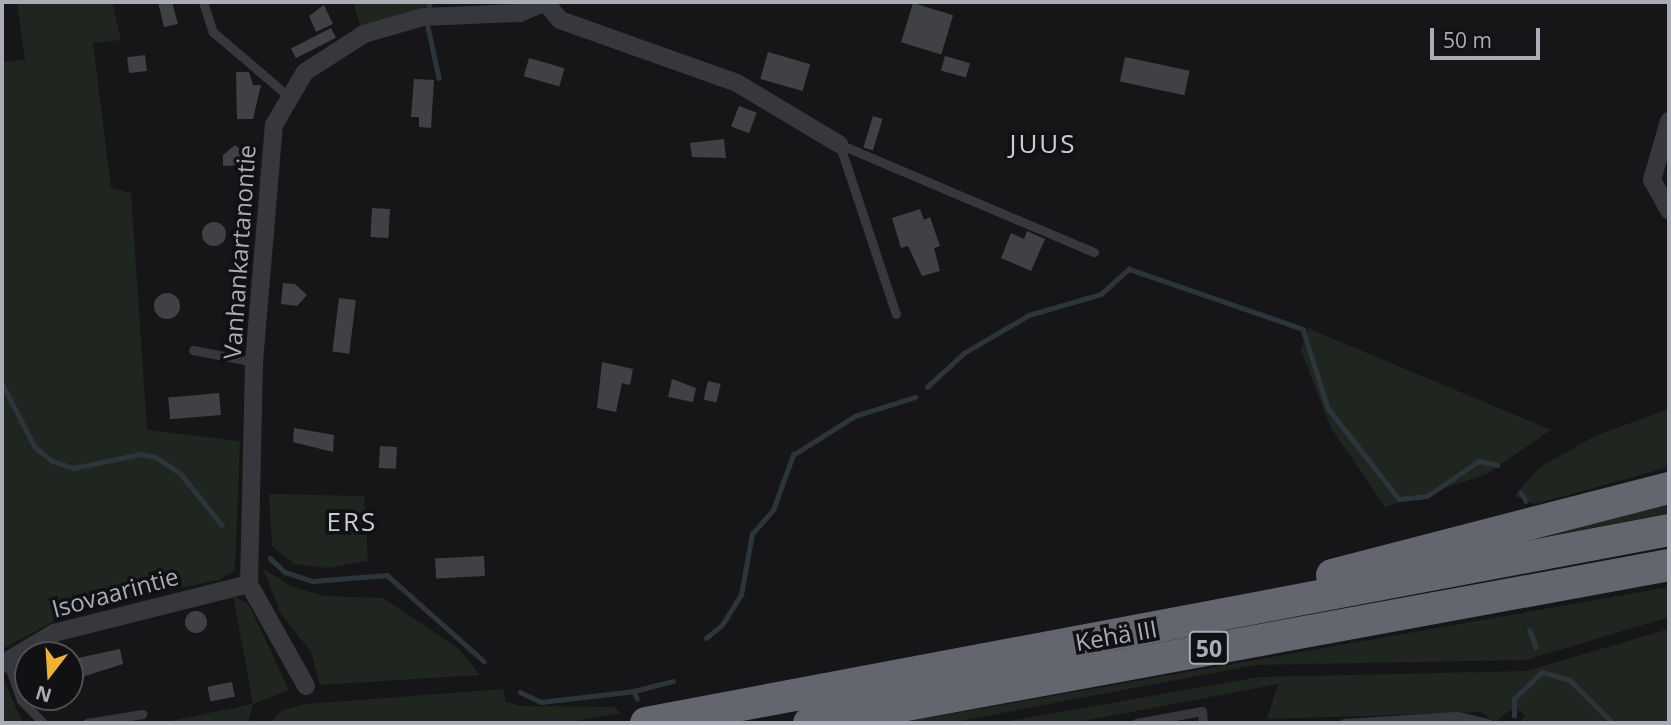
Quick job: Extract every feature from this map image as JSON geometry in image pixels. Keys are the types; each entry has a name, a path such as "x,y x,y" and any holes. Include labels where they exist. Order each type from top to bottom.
{"highway":[{"path":"1160,627 1263,593 1669,488"},
{"name":"Kehä III","path":"646,723 1669,530"},
{"name":"Kehä III","path":"809,723 1669,565"}],"street":[{"name":"Vanhankartanontie","path":"249,584 254,362 266,186 274,125 287,95 305,72 364,34 424,17 520,12 545,2"},
{"path":"545,2 560,20 737,83 839,144"},
{"path":"1669,121 1652,180 1669,211"},
{"path":"249,584 306,686"},
{"name":"Isovaarintie","path":"4,663 54,633 249,584"}],"lane":[{"path":"203,2 213,32 287,95"},
{"path":"839,144 1094,252"},
{"path":"839,144 896,314"},
{"path":"193,350 254,362"},
{"path":"4,663 21,700 43,723"},
{"path":"1136,723 1202,711 1203,723"},
{"path":"88,723 142,713"},
{"path":"1344,723 1457,716 1488,723"}],"shaded area":[{"path":"17,2 112,2 121,40 93,43 111,188 131,193 147,430 240,441 235,570 219,580 77,609 2,649 2,62 25,60"},
{"path":"353,2 441,2 361,28"},
{"path":"1308,328 1551,430 1485,475 1385,507 1331,428 1301,351"},
{"path":"1669,409 1669,467 1535,504 1514,496 1540,467 1597,435"},
{"path":"269,494 364,496 368,561 328,568 294,564 272,546"},
{"path":"1669,497 1669,513 1448,556"},
{"path":"263,568 290,586 324,596 383,598 459,649 480,675 320,685 311,652 281,614"},
{"path":"1669,587 1669,617 1526,660 1256,665 949,723 899,723"},
{"path":"233,595 249,605 289,690 253,704"},
{"path":"1669,629 1669,723 1520,723 1525,716 1514,707 1495,722 1481,712 1267,719 1278,684 1073,723 998,723 1259,677 1526,671"},
{"path":"2,677 14,703 14,711 18,711 23,723 2,723"},
{"path":"503,689 506,702 520,706 614,707 621,713 565,723 269,723 283,710 306,704"},
{"path":"253,704 248,723 161,723"}],"building":[{"path":"158,2 172,2 178,24 164,27"},
{"path":"913,3 953,15 941,54 901,42"},
{"path":"324,5 333,24 316,32 309,16"},
{"path":"331,28 336,38 296,58 291,48"},
{"path":"768,52 810,64 803,91 760,79"},
{"path":"145,55 147,71 129,73 127,57"},
{"path":"945,56 970,63 966,78 941,70"},
{"path":"1125,57 1190,71 1184,95 1120,81"},
{"path":"529,58 565,68 559,86 524,76"},
{"path":"236,72 249,72 253,85 261,85 253,119 237,119"},
{"path":"414,79 434,80 431,128 419,127 419,117 411,117"},
{"path":"739,106 757,113 749,133 731,127"},
{"path":"873,116 883,119 873,150 863,148"},
{"path":"724,139 726,158 692,157 690,143"},
{"path":"235,145 244,152 245,165 223,166 223,155"},
{"path":"372,208 390,209 388,238 370,237"},
{"path":"920,209 924,220 930,217 940,246 934,248 940,271 922,276 908,246 901,248 892,218"},
{"path":"214,222 222,226 226,234 222,242 214,246 206,242 202,234 206,226"},
{"path":"1027,231 1045,239 1031,271 1001,258 1011,233 1024,239"},
{"path":"283,283 295,284 307,295 297,306 281,304"},
{"path":"167,293 176,297 180,306 176,315 167,319 158,315 154,306 158,297"},
{"path":"339,298 356,300 349,354 332,352"},
{"path":"602,362 633,369 630,385 622,383 616,412 597,408"},
{"path":"672,379 696,388 693,402 668,397"},
{"path":"708,381 721,384 716,402 704,400"},
{"path":"219,393 221,415 170,419 168,397"},
{"path":"294,428 334,435 333,452 293,442"},
{"path":"380,446 397,447 396,469 379,468"},
{"path":"484,556 485,576 436,579 435,559"},
{"path":"192,611 200,611 207,618 207,626 200,633 192,633 185,626 185,618"},
{"path":"120,649 123,664 84,676 84,657"},
{"path":"232,682 235,697 210,701 207,687"}],"waterway":[{"path":"428,27 439,78"},
{"path":"927,387 964,353 1029,315 1101,294 1129,269 1303,329 1328,408 1399,499 1427,496 1479,461 1498,465"},
{"path":"2,383 35,447 52,461 73,468 141,454 156,457 181,474 222,525"},
{"path":"706,638 722,625 741,595 752,534 773,510 793,455 855,416 915,397"},
{"path":"1521,492 1526,501"},
{"path":"270,558 285,572 313,581 387,575 484,661"},
{"path":"1530,630 1536,647"},
{"path":"1514,716 1514,699 1542,672 1570,680 1613,723"},
{"path":"634,691 673,681"},
{"path":"520,692 541,702 634,691 637,698"}],"district":[{"name":"JUUS","path":"1043,144"},
{"name":"ERS","path":"352,522"}]}
